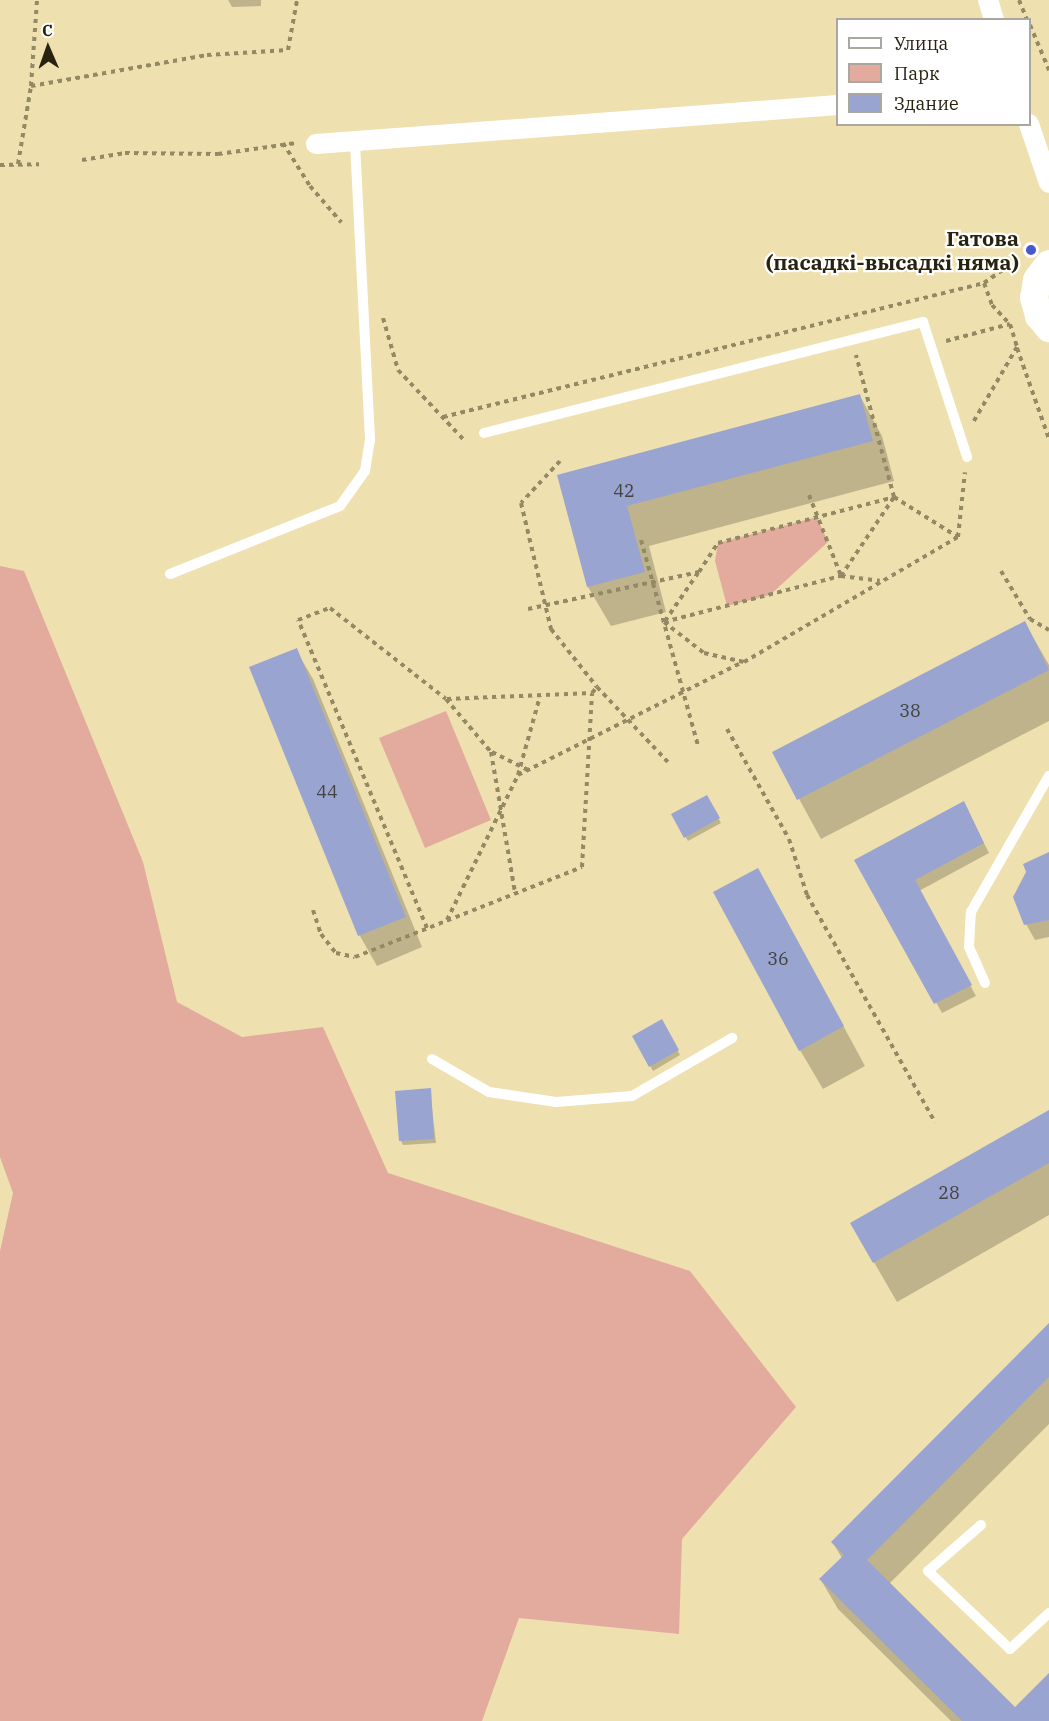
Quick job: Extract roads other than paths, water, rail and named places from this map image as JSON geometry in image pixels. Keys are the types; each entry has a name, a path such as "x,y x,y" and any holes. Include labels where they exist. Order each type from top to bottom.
{"street":[{"path":"988,0 993,18"},
{"path":"316,144 836,105"},
{"path":"1030,126 1049,183"},
{"path":"1049,264 1037,280 1034,298 1039,316 1049,328"}],"lane":[{"path":"170,574 340,506 365,471 370,439 355,141"},
{"path":"484,433 923,322 967,457"},
{"path":"985,983 969,947 970,912 1049,776"},
{"path":"432,1059 489,1092 556,1102 632,1096 732,1038"},
{"path":"981,1525 928,1571 1010,1649 1049,1614"}],"place":[{"name":"Гатова (пасадкі-высадкі няма)","path":"1031,250"}]}
